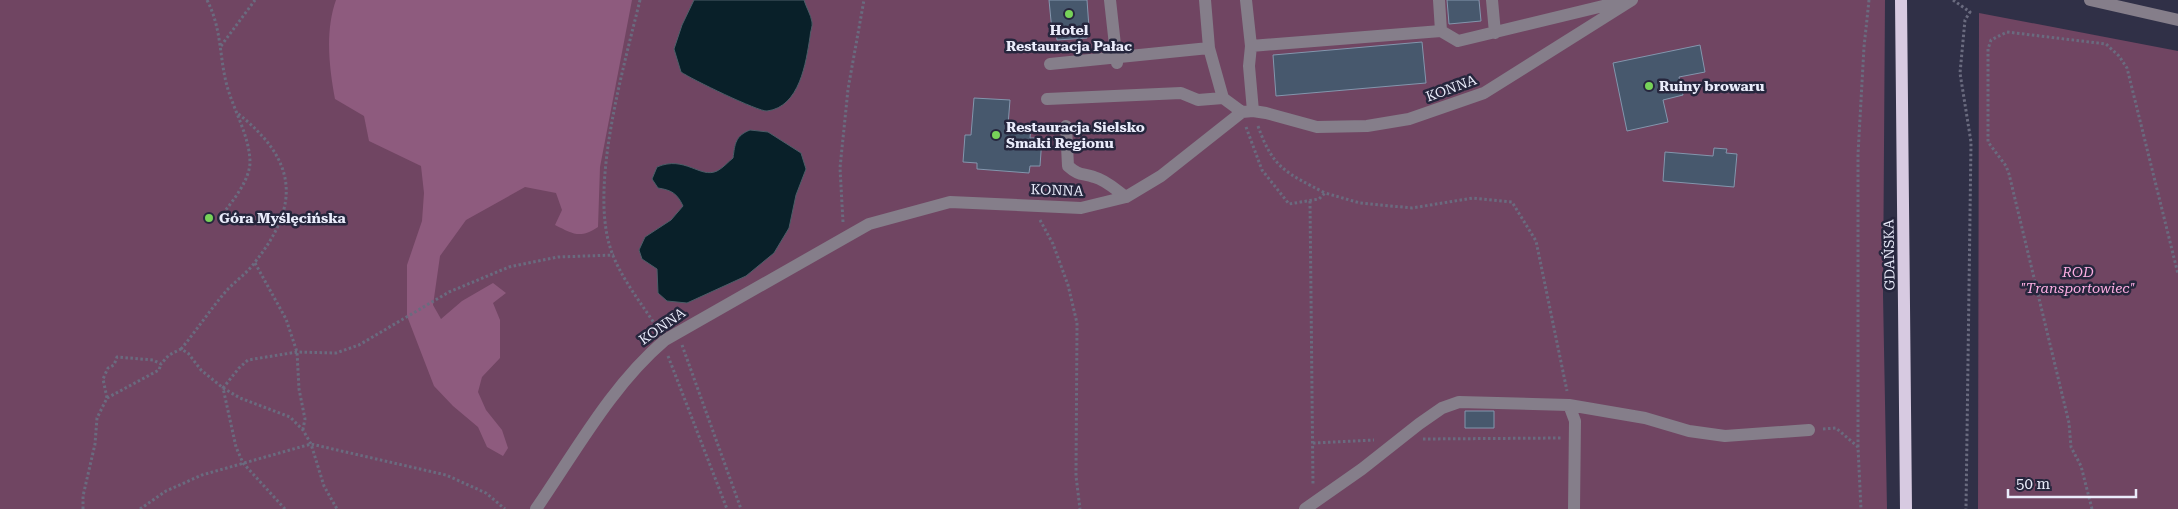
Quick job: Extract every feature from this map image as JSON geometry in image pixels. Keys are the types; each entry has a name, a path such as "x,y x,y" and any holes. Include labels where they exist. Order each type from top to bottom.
{"main road":[{"name":"GDAŃSKA","path":"1901,0 1906,509"}],"street":[{"path":"1110,0 1116,60"},
{"path":"1205,0 1209,48 1223,98"},
{"path":"1047,99 1181,93 1198,100 1223,98 1248,112 1251,46 1246,0"},
{"path":"1439,0 1441,31"},
{"path":"1492,0 1495,33"},
{"path":"1251,46 1441,31 1458,41 1627,0"},
{"name":"KONNA","path":"536,509 614,393 642,359 665,342 869,224 950,202 1032,204 1081,208 1126,197 1161,176 1248,112 1317,127 1367,126 1409,119 1484,92 1632,0"},
{"path":"2090,0 2178,20"},
{"path":"1050,64 1116,60 1209,48"},
{"path":"1066,126 1068,166 1077,174 1093,176 1106,182 1126,197"},
{"path":"1309,506 1442,408 1459,402 1569,404 1645,418 1689,431 1725,436 1809,430"},
{"path":"1569,404 1575,421 1574,509"}],"path":[{"path":"207,0 216,18 227,85 246,140 250,164 239,192 225,211"},
{"path":"221,46 254,0"},
{"path":"640,0 621,81 604,180 604,219 614,255 623,275 665,342 666,351 727,509"},
{"path":"844,238 840,168 848,89 864,0"},
{"path":"1862,509 1858,447 1858,154 1864,47 1869,0"},
{"path":"1953,0 1970,12 1965,20 1960,74 1971,142 1966,509"},
{"path":"2092,509 2081,466 2071,447 2070,423 2010,174 1988,142 1988,49 1991,40 2007,32 2106,44 2119,56 2128,68 2178,274"},
{"path":"83,509 83,496 95,444 97,418 107,398 159,370 169,355 181,349 228,288 255,263 281,219 288,195 284,171 276,151 258,130 236,112"},
{"path":"1248,112 1268,151 1280,167 1325,193 1360,203 1412,208 1473,198 1512,202 1536,241 1565,374 1569,404"},
{"path":"1251,144 1262,170 1289,204 1319,199 1325,193"},
{"path":"1309,506 1313,443 1310,201"},
{"path":"1032,204 1053,244 1065,277 1077,323 1076,476 1080,509"},
{"path":"285,509 242,463 236,447 223,388 238,368 248,360 297,352 336,353 359,345 449,292 509,267 558,257 614,255"},
{"path":"255,263 286,319 297,352 299,389 305,419 303,430"},
{"path":"665,342 680,338 741,509"},
{"path":"181,349 188,354 201,370 223,388 246,400 290,417 303,430 311,444 324,486 337,509"},
{"path":"107,398 103,379 117,357 152,360 162,364"},
{"path":"1809,430 1836,428 1858,447"},
{"path":"1313,443 1400,439 1575,438"},
{"path":"140,509 166,491 202,475 311,444 446,475 486,493 505,509"}],"green space":[{"path":"0,0 1885,0 1883,295 1887,509 0,509"},
{"name":"ROD \"Transportowiec\"","path":"1979,13 2178,51 2178,509 1978,509"}],"shaded area":[{"path":"336,0 632,0 600,167 598,227 586,233 576,234 555,225 562,210 556,193 525,187 466,220 440,256 433,305 441,319 462,301 493,283 506,293 493,303 500,320 500,358 482,377 478,392 486,410 502,430 508,448 503,456 487,447 478,427 453,406 434,386 407,316 407,265 422,221 424,193 421,166 369,141 364,116 335,99 331,74 329,37"}],"water":[{"path":"694,0 804,0 812,27 806,59 799,82 787,101 778,108 767,111 761,110 725,95 681,72 674,49 682,25"},
{"path":"750,130 768,132 801,153 806,169 796,195 789,228 774,253 746,276 687,303 667,301 658,293 657,269 642,259 639,250 645,237 671,220 683,206 673,193 658,188 652,179 657,167 676,164 704,172 711,173 717,171 733,158 735,145 739,138"}],"building":[{"name":"Hotel Restauracja Pałac","path":"1049,0 1087,0 1089,28 1086,28 1087,38 1057,40 1056,31 1052,31"},
{"path":"1447,0 1479,0 1481,21 1449,24"},
{"path":"1422,42 1426,83 1276,96 1273,55"},
{"name":"Ruiny browaru","path":"1700,45 1705,72 1679,77 1683,95 1663,100 1668,122 1627,131 1613,63"},
{"name":"Restauracja Sielsko Smaki Regionu","path":"974,98 1010,100 1008,125 1031,126 1030,138 1042,138 1040,166 1030,166 1029,173 977,169 977,163 963,162 965,135 971,135"},
{"path":"1714,148 1727,149 1726,153 1737,154 1734,187 1663,181 1665,152 1713,156"},
{"path":"1465,411 1494,411 1494,428 1465,428"}],"place":[{"name":"Hotel Restauracja Pałac","path":"1069,14"},
{"name":"Ruiny browaru","path":"1649,86"},
{"name":"Restauracja Sielsko Smaki Regionu","path":"996,135"},
{"name":"Góra Myślęcińska","path":"209,218"}]}
